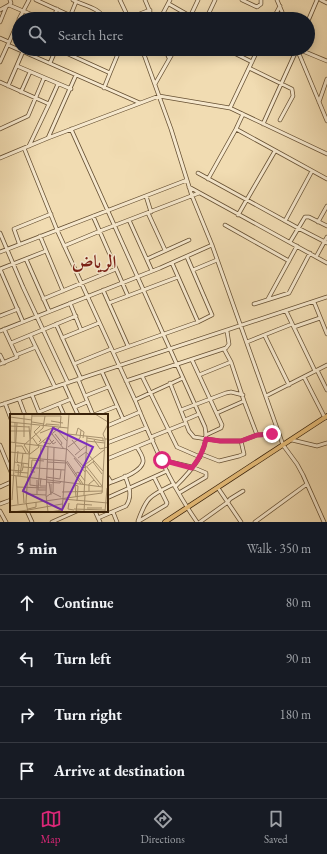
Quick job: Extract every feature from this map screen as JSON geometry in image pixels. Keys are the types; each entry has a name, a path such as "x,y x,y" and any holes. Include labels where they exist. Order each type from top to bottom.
{"main road":[{"path":"165,522 326,417"}],"street":[{"path":"0,22 11,3 10,0"},
{"path":"0,10 8,6 23,12 29,0"},
{"path":"36,0 45,2 61,12"},
{"path":"120,0 126,12"},
{"path":"144,0 150,10 145,12"},
{"path":"165,12 170,0"},
{"path":"192,12 198,0"},
{"path":"209,12 215,0"},
{"path":"242,0 258,7 261,4 261,0"},
{"path":"277,0 282,12"},
{"path":"312,12 318,0"},
{"path":"321,0 327,3"},
{"path":"71,12 74,1 99,12"},
{"path":"168,4 180,12"},
{"path":"277,12 280,6"},
{"path":"0,62 12,36"},
{"path":"0,38 12,44"},
{"path":"8,86 21,56"},
{"path":"36,56 140,103"},
{"path":"50,63 54,56"},
{"path":"72,56 110,73"},
{"path":"104,88 117,56"},
{"path":"144,56 171,129 192,196 212,245 283,445 297,464 307,484 323,521 319,522"},
{"path":"240,56 252,62"},
{"path":"230,108 255,56"},
{"path":"263,124 295,56"},
{"path":"301,56 327,121"},
{"path":"315,56 327,61"},
{"path":"154,84 169,58"},
{"path":"17,66 71,89"},
{"path":"249,68 292,89 293,96 280,120"},
{"path":"21,92 30,72"},
{"path":"48,138 76,75"},
{"path":"0,128 28,116 44,78"},
{"path":"319,102 327,79"},
{"path":"0,82 48,104"},
{"path":"29,146 58,84"},
{"path":"0,158 71,129 159,96 230,108 327,154"},
{"path":"208,179 243,114"},
{"path":"71,129 205,427 206,437 200,455 192,468 175,486 152,495 148,499 138,521"},
{"path":"236,129 327,179"},
{"path":"24,148 57,230 86,296 120,366 146,428 187,508 199,522 243,491"},
{"path":"238,215 275,151"},
{"path":"285,221 312,171"},
{"path":"198,173 326,242"},
{"path":"0,252 19,243 109,211 187,180"},
{"path":"189,187 327,263"},
{"path":"64,246 200,193"},
{"path":"146,196 150,212 165,250"},
{"path":"318,222 327,206"},
{"path":"19,243 14,229 51,214"},
{"path":"93,216 128,296"},
{"path":"290,242 303,219 306,217 327,226"},
{"path":"129,220 152,271"},
{"path":"225,226 289,261"},
{"path":"0,233 68,383"},
{"path":"40,236 64,291"},
{"path":"316,256 326,242 327,237"},
{"path":"147,259 189,240"},
{"path":"0,331 187,257 212,245"},
{"path":"268,300 297,246"},
{"path":"23,322 0,269 46,251"},
{"path":"254,304 289,293 310,253"},
{"path":"74,364 210,317 212,313 187,257"},
{"path":"26,259 49,311"},
{"path":"193,270 217,260"},
{"path":"172,263 198,322"},
{"path":"43,299 116,269"},
{"path":"109,303 178,278"},
{"path":"0,284 6,282"},
{"path":"103,290 128,346"},
{"path":"0,405 327,297"},
{"path":"314,302 327,334"},
{"path":"70,303 81,330"},
{"path":"0,316 18,309"},
{"path":"286,311 327,390"},
{"path":"10,343 76,316"},
{"path":"247,342 320,318"},
{"path":"62,338 99,323"},
{"path":"56,324 74,364 93,414"},
{"path":"4,329 16,355"},
{"path":"126,381 224,349 229,344 227,331"},
{"path":"30,335 55,387"},
{"path":"265,336 288,384"},
{"path":"0,355 2,364 17,357 16,355 36,347"},
{"path":"224,349 231,362 257,435"},
{"path":"192,360 222,425 221,428 206,437"},
{"path":"199,375 231,362"},
{"path":"266,396 327,366"},
{"path":"102,372 123,419"},
{"path":"142,376 177,447 219,461 244,454 241,441"},
{"path":"304,377 326,417"},
{"path":"135,400 183,378"},
{"path":"170,383 185,421 194,437 206,437 220,441 241,441 257,435 279,434"},
{"path":"64,384 78,414"},
{"path":"85,396 108,387"},
{"path":"181,410 231,392 243,395"},
{"path":"32,395 39,413 71,399"},
{"path":"19,399 25,414"},
{"path":"217,413 244,401"},
{"path":"75,407 88,402"},
{"path":"5,403 10,416"},
{"path":"59,404 64,414"},
{"path":"96,414 117,406"},
{"path":"108,426 140,412"},
{"path":"108,459 137,447 199,414"},
{"path":"108,443 146,428"},
{"path":"292,440 317,446 327,443"},
{"path":"0,445 10,470"},
{"path":"109,483 135,472 143,462 137,447"},
{"path":"162,460 206,473 207,475 179,493"},
{"path":"108,498 167,471"},
{"path":"99,520 126,506 130,497 130,489 125,476"},
{"path":"138,521 167,503 154,477"},
{"path":"0,487 10,482"},
{"path":"255,522 307,484"},
{"path":"218,488 242,522"},
{"path":"0,504 10,500"},
{"path":"0,510 5,520 0,521"},
{"path":"27,512 32,522"},
{"path":"52,522 75,512"},
{"path":"113,512 117,522"}],"district":[{"name":"الرياض","path":"94,262"}],"route":[{"path":"162,460 192,468 200,457 205,446 206,439 241,441 257,435 272,434"}]}
